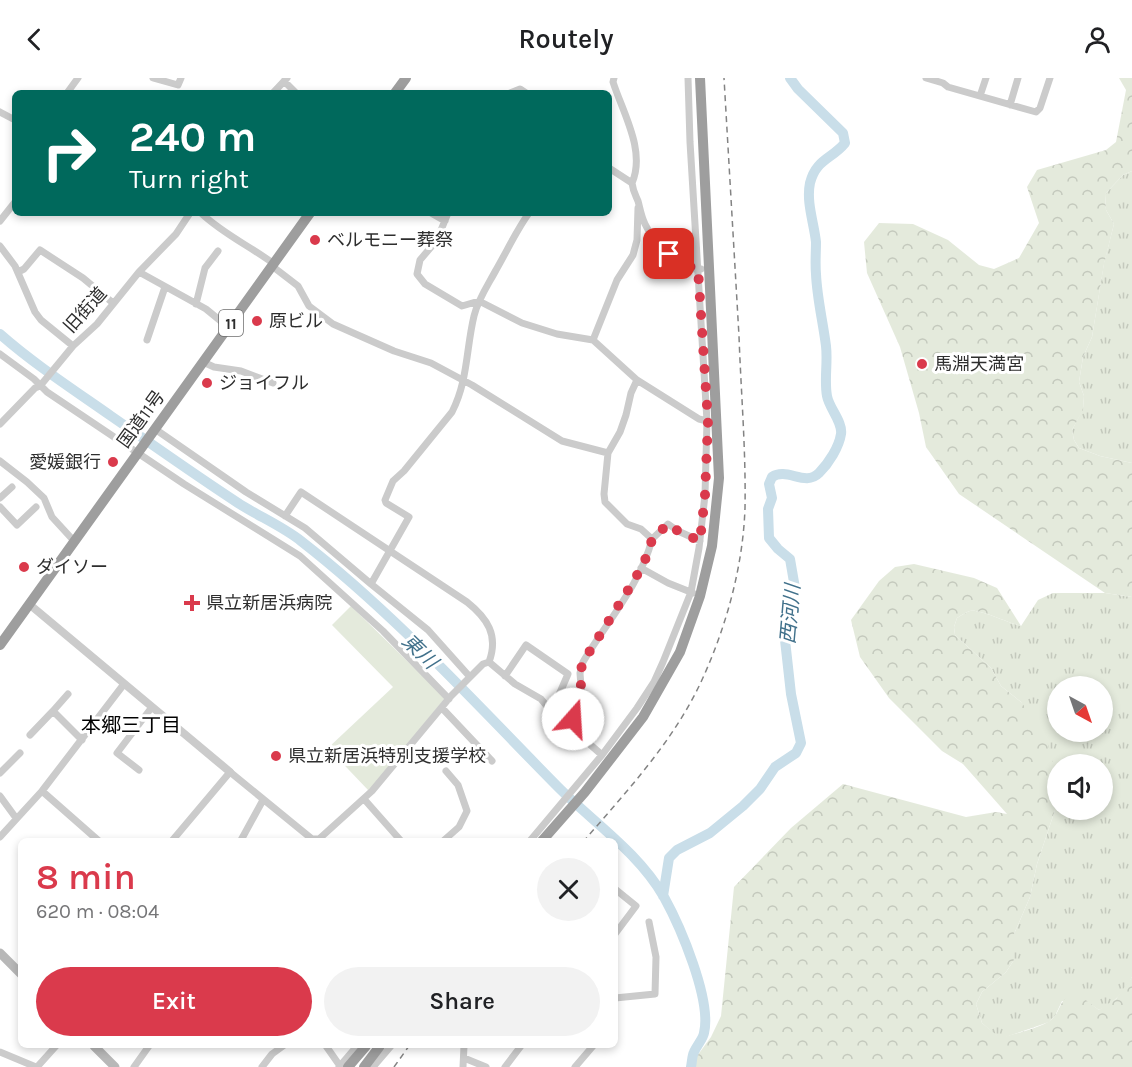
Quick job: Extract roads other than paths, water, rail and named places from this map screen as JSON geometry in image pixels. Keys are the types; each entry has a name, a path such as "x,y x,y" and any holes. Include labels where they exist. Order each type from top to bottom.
{"highway":[{"path":"544,838 561,811 643,717 680,652 695,594 712,546 719,478 700,78"},
{"name":"国道11号","path":"0,645 308,216"},
{"path":"342,1067 364,1048"},
{"path":"364,1067 378,1048"}],"main road":[{"path":"0,953 18,971"},
{"path":"96,1048 115,1067"}],"street":[{"path":"153,78 178,85 181,78"},
{"path":"614,78 613,82 635,147 633,192 644,222 657,243 681,264 698,269 710,267"},
{"path":"581,788 654,682 695,594 705,495 708,421 688,78"},
{"path":"926,78 943,83 948,87 1036,112 1040,108 1050,78"},
{"path":"948,87 951,78"},
{"path":"980,96 986,78"},
{"path":"1010,105 1018,78"},
{"path":"612,170 632,183"},
{"path":"0,221 12,206"},
{"path":"593,340 617,280 633,255 637,240 639,207"},
{"name":"旧街道","path":"0,424 35,388 42,384 73,346 97,324 139,272 176,234 188,216"},
{"path":"204,216 221,231 257,251 298,286 309,306 333,324 394,351 431,363 562,441 608,453"},
{"path":"436,216 445,221"},
{"path":"447,216 437,240 420,260 417,274 425,284 462,306 479,301 522,323 556,334 593,340 637,380 699,419 708,421"},
{"path":"371,584 409,517 386,503 385,500 393,481 405,471 452,412 463,381 474,316 479,301 513,236 527,216"},
{"path":"0,246 18,272 35,312 41,320 73,346"},
{"path":"18,272 24,269 40,250 82,278 113,303"},
{"path":"196,304 205,268 218,251"},
{"path":"139,272 196,304 228,327"},
{"path":"147,339 165,287"},
{"path":"0,354 42,384 47,392 139,451 184,484 300,556 450,697"},
{"path":"203,362 214,367 241,371 273,383"},
{"path":"637,380 620,432 608,453 605,502 627,524 641,530 652,539"},
{"path":"154,430 305,528 428,630 469,678"},
{"path":"0,461 44,498 52,517 74,541"},
{"path":"0,498 12,487"},
{"path":"285,516 301,492 444,586 479,612 490,628 492,650 489,662"},
{"path":"0,507 17,525 36,507"},
{"path":"489,662 505,676 541,699 565,729 569,726 582,700 580,673 583,662 618,609 641,568 649,552 652,539 668,524 700,541"},
{"path":"641,568 668,583 695,594"},
{"path":"29,604 311,838"},
{"path":"505,676 526,645 568,674 552,711"},
{"path":"320,838 364,799 450,697 483,664 489,662"},
{"path":"0,837 42,791 124,684"},
{"path":"30,735 68,694"},
{"path":"139,770 117,753 152,707"},
{"path":"442,708 492,761"},
{"path":"53,711 82,740"},
{"path":"569,726 602,755"},
{"path":"0,773 20,753"},
{"path":"447,771 458,785 467,811 464,821 447,838"},
{"path":"174,838 230,772"},
{"path":"42,791 95,838"},
{"path":"0,796 16,818"},
{"path":"364,799 398,838"},
{"path":"242,838 263,800"},
{"path":"533,838 561,811"},
{"path":"618,891 636,906 618,930"},
{"path":"618,998 655,993 656,957 649,922"},
{"path":"0,1052 37,1067 54,1048"},
{"path":"134,1067 147,1048"},
{"path":"262,1067 280,1048"},
{"path":"328,1048 342,1067 356,1048"},
{"path":"373,1067 389,1048"},
{"path":"463,1067 464,1048"},
{"path":"505,1067 519,1048"},
{"path":"575,1067 591,1048"},
{"path":"464,1058 486,1067"}],"waterway":[{"name":"西河川","path":"663,896 669,858 677,850 710,833 743,806 760,789 775,767 796,753 801,743 791,694 784,631 795,588 790,559 769,538 768,509 772,498 769,484 772,477 784,474 802,478 814,477 830,460 840,439 840,425 828,401 826,390 826,346 818,292 816,242 809,190 816,169 845,143 843,133 798,89 790,78"},
{"name":"東川","path":"0,334 69,387 246,508 294,536 336,569 402,629 558,787 614,838"},
{"name":"東川","path":"618,842 642,866 664,897 693,964 699,983 705,1019 704,1033 693,1054 691,1067"}],"railway":[{"path":"586,838 648,766 690,704 718,640 737,575 744,530 745,465 724,78"},
{"path":"394,1067 408,1048"}],"place":[{"name":"ベルモニー葬祭","path":"315,240"},
{"name":"原ビル","path":"257,321"},
{"name":"馬淵天満宮","path":"922,364"},
{"name":"ジョイフル","path":"207,383"},
{"name":"愛媛銀行","path":"113,462"},
{"name":"ダイソー","path":"24,567"},
{"name":"県立新居浜病院","path":"192,603"},
{"name":"県立新居浜特別支援学校","path":"276,756"}],"district":[{"name":"本郷三丁目","path":"131,725"}]}
